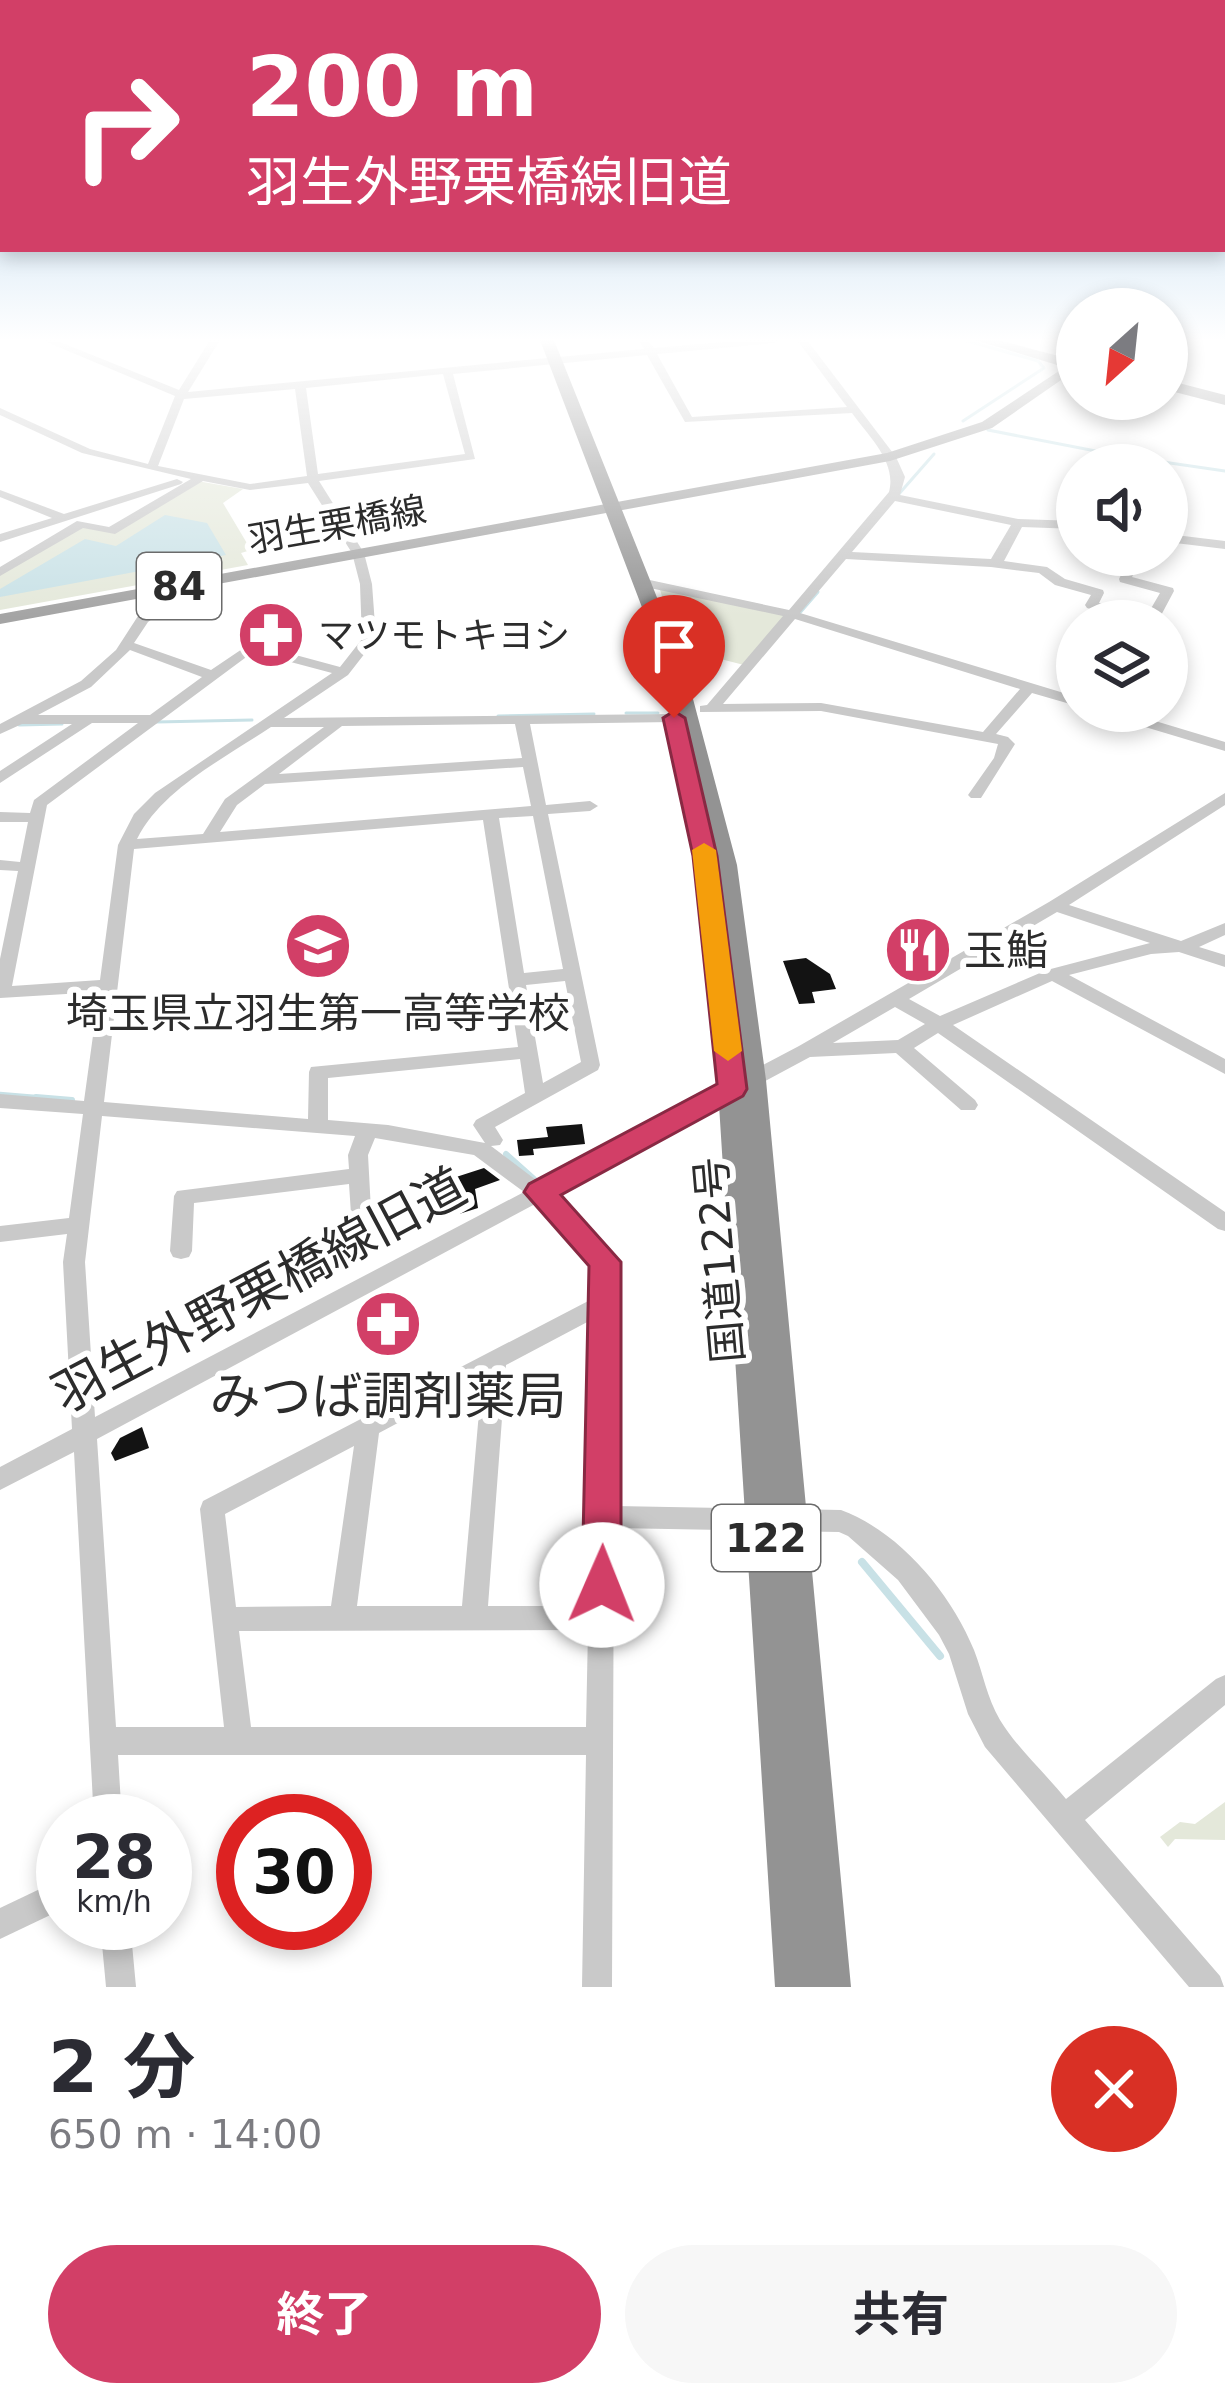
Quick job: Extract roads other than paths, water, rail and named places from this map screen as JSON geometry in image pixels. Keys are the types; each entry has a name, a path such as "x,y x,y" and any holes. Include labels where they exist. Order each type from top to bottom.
{"highway":[{"name":"国道122号","path":"580,433 661,665 691,712"},
{"name":"国道122号","path":"607,506 645,583 691,712 705,856 742,1084 777,1520 828,1987"},
{"name":"国道122号","path":"777,1520 798,1987"}],"main road":[{"name":"羽生栗橋線","path":"0,616 888,455 959,433"},
{"name":"羽生栗橋線","path":"0,616 188,585 356,550"}],"street":[{"path":"47,433 86,451 250,488 471,457 464,433"},
{"path":"152,468 165,433"},
{"path":"106,1794 74,1262 126,845 140,817 160,796 343,672 369,639 366,584 356,550 314,482 307,433"},
{"path":"691,712 791,614 893,497 899,477 871,433"},
{"path":"0,538 196,478"},
{"path":"0,572 81,524 111,531 196,478"},
{"path":"0,493 64,518"},
{"path":"893,497 1018,523 1056,524"},
{"path":"990,563 998,562 1018,523"},
{"path":"1188,541 1225,545"},
{"path":"1003,550 1029,556"},
{"path":"842,555 1043,570 1060,582 1098,593 1094,600"},
{"path":"1126,576 1168,591 1162,600"},
{"path":"645,583 791,614 1056,695"},
{"path":"0,730 86,683 143,620 188,585"},
{"path":"125,644 211,675"},
{"path":"108,985 2,987 8,918 27,867 40,803 251,647 343,672"},
{"path":"996,736 1030,687"},
{"path":"267,724 522,722 821,707 996,736"},
{"path":"944,716 1008,745 1000,766 981,783 976,795"},
{"path":"0,778 89,719"},
{"path":"0,720 152,719"},
{"path":"444,1141 488,1132 535,1096 591,1065 522,722"},
{"path":"208,840 225,809 336,724"},
{"path":"1176,732 1225,747"},
{"path":"262,779 531,762"},
{"name":"羽生外野栗橋線旧道","path":"0,1479 806,1051 1055,906 1225,798"},
{"path":"126,845 590,806"},
{"path":"490,814 535,1096"},
{"path":"0,817 37,818"},
{"path":"0,865 27,867"},
{"path":"1055,906 1225,961"},
{"path":"806,1051 900,1046 1052,974 1151,948 1186,946 1225,928"},
{"path":"516,980 573,974"},
{"path":"1052,974 1225,1067"},
{"path":"896,1000 939,1024 1225,1222"},
{"path":"900,1046 968,1105"},
{"path":"317,1126 318,1072 528,1052"},
{"path":"0,1101 368,1130 480,1150 540,1192 605,1262 597,1987"},
{"path":"362,1229 358,1154 368,1130"},
{"path":"181,1251 184,1196 359,1175"},
{"path":"0,1234 80,1225"},
{"path":"239,1742 212,1509 605,1302"},
{"path":"474,1618 495,1360"},
{"path":"342,1618 368,1427"},
{"path":"602,1517 841,1521 858,1526 878,1541 944,1619 959,1645 982,1718 1209,1987"},
{"path":"225,1619 601,1618"},
{"path":"1065,1818 1225,1688"},
{"path":"103,1741 599,1741"},
{"path":"0,1924 36,1906"},
{"path":"118,1950 121,1987"}],"water":[{"path":"165,515 207,523 226,555 0,597 0,589 85,539 116,546"}],"waterway":[{"path":"1002,433 1060,444"},
{"path":"898,495 934,454"},
{"path":"1188,466 1225,471"},
{"path":"798,615 818,592"},
{"path":"626,713 658,713"},
{"path":"498,716 594,714"},
{"path":"156,722 252,720"},
{"path":"19,725 62,724"},
{"path":"0,1094 72,1100"},
{"path":"506,1154 534,1179"},
{"path":"862,1562 940,1656"}],"place":[{"name":"マツモトキヨシ","path":"271,635"},
{"name":"埼玉県立羽生第一高等学校","path":"318,946"},
{"name":"玉鮨","path":"918,950"},
{"name":"みつば調剤薬局","path":"388,1324"}]}
